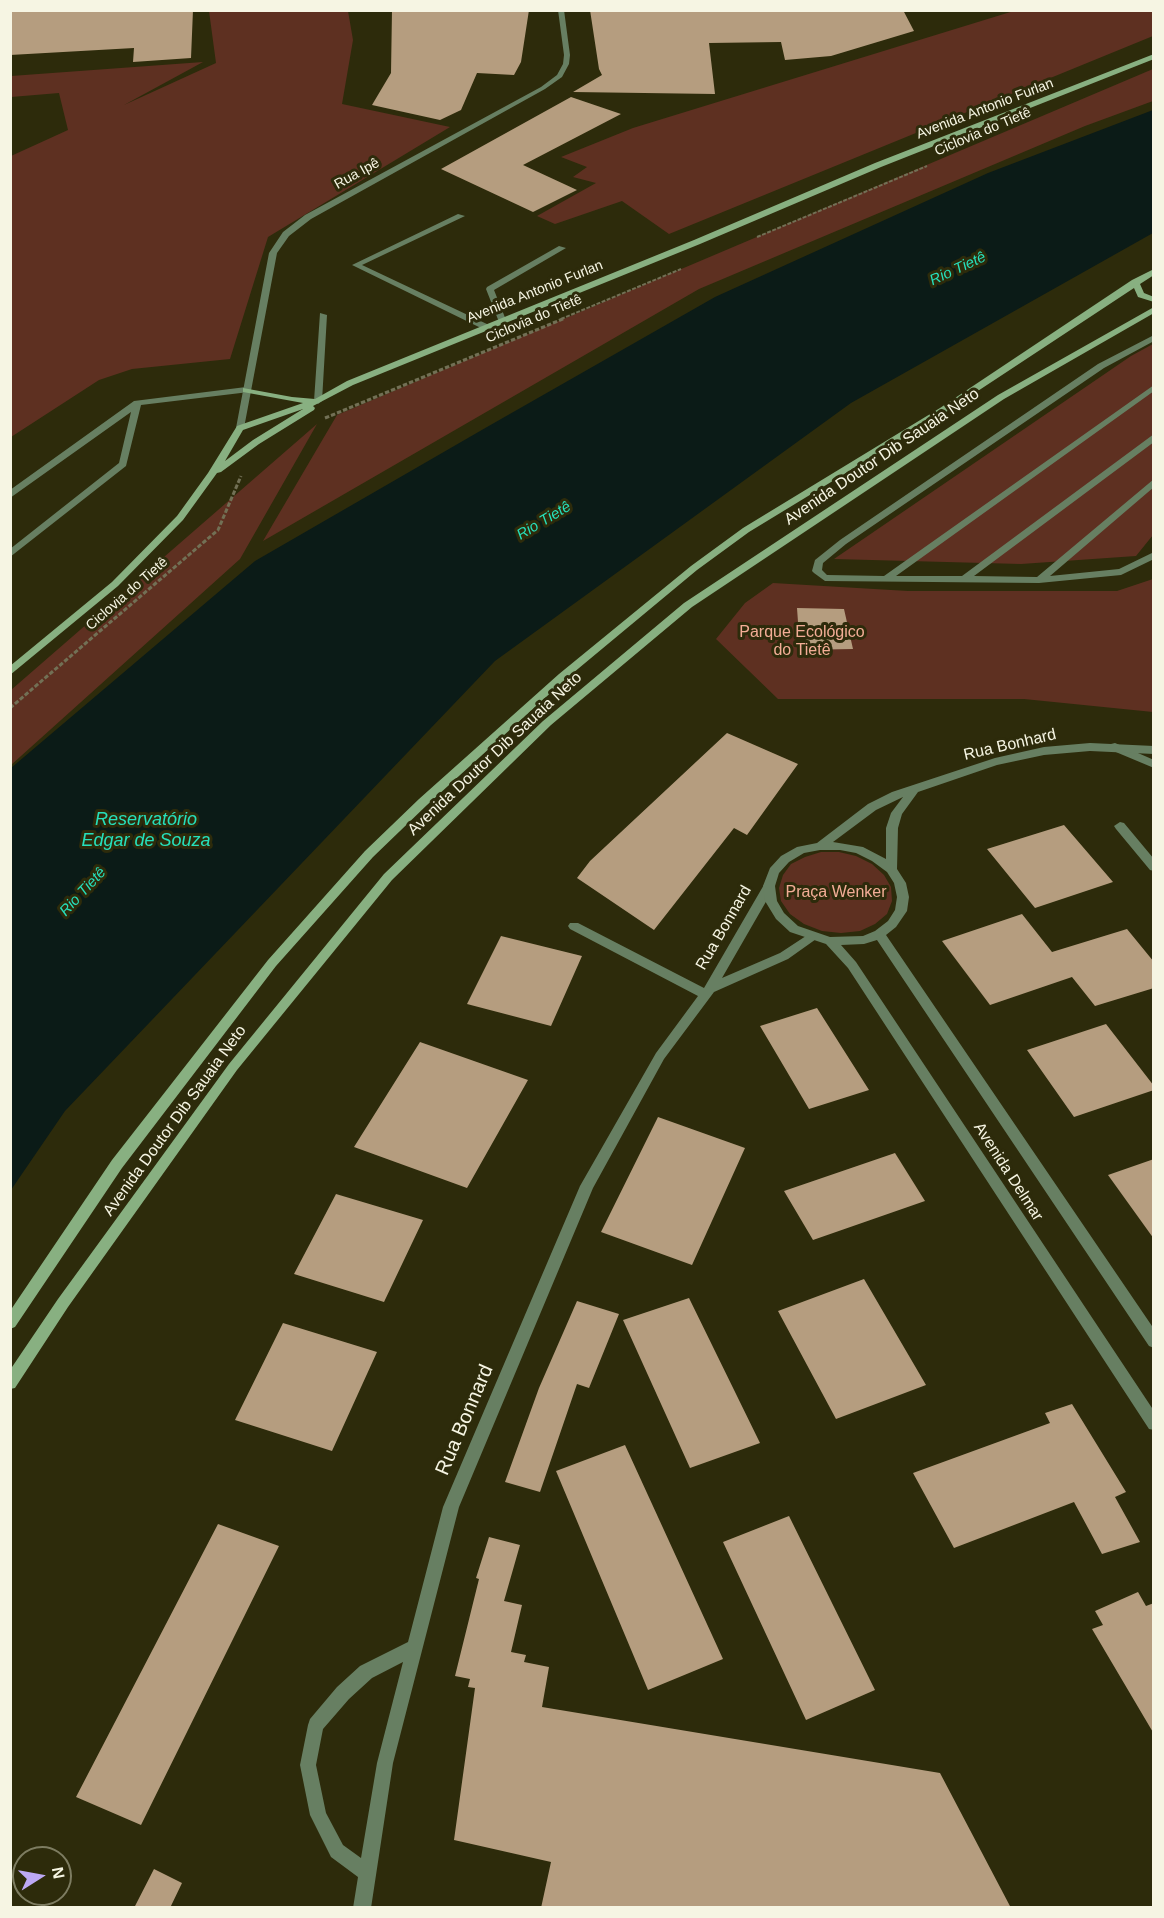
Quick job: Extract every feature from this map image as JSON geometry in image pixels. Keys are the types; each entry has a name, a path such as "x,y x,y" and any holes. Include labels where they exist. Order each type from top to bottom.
{"main road":[{"name":"Avenida Antonio Furlan","path":"240,428 318,401 350,383 502,320 697,242 878,165 1154,56"},
{"name":"Avenida Doutor Dib Sauaia Neto","path":"10,1323 117,1164 272,963 369,854 423,802 628,620 746,530 943,410 1154,271"},
{"path":"1135,282 1141,295 1154,300"},
{"name":"Avenida Doutor Dib Sauaia Neto","path":"10,1383 63,1303 233,1067 388,877 547,723 688,605 1001,398 1154,309"},
{"path":"212,474 256,442 350,383"},
{"path":"246,390 292,400 318,401"},
{"path":"10,672 115,584 180,518 212,474 240,428"}],"street":[{"name":"Rua Ipê","path":"240,428 273,253 286,234 308,217 543,88 560,76 567,56 561,10"},
{"path":"461,216 356,266 486,327"},
{"path":"502,320 490,289 562,248"},
{"path":"318,401 323,315"},
{"path":"1154,337 1101,366 843,542 818,562 817,571 825,578 1039,580 1121,572 1154,555"},
{"path":"884,580 1154,387"},
{"path":"10,495 137,403 246,390"},
{"path":"10,554 123,464 137,403"},
{"path":"963,580 1154,437"},
{"path":"1039,580 1154,482"},
{"path":"1114,746 1154,750"},
{"path":"1114,746 1154,764"},
{"name":"Rua Bonhard","path":"820,846 872,807 916,787 994,762 1044,751 1114,746"},
{"path":"891,869 892,828 897,813 916,787"},
{"path":"1120,826 1154,867"},
{"path":"820,846 840,846 859,850 876,858 891,869 900,883 903,897 901,911 892,924 879,934 864,940 830,941 813,938 794,929 780,916 771,901 769,886 774,872 785,859 801,850 820,846"},
{"name":"Rua Bonnard","path":"362,1908 385,1763 451,1507 587,1186 660,1056 708,992 769,886"},
{"path":"574,926 708,992"},
{"name":"Avenida Delmar","path":"879,934 1154,1342"},
{"name":"Rua Bonnard","path":"708,992 784,956 813,938"},
{"name":"Avenida Delmar","path":"830,941 852,965 1154,1424"},
{"path":"368,1874 338,1851 318,1815 308,1765 316,1725 343,1693 366,1672 415,1647"}],"path":[{"name":"Ciclovia do Tietê","path":"749,241 935,163"},
{"name":"Ciclovia do Tietê","path":"322,420 683,268"},
{"name":"Ciclovia do Tietê","path":"10,708 218,530 242,473"}],"green space":[{"path":"1017,10 1153,11 1153,36 669,234 622,201 555,224 537,216 596,183 573,177 587,167 561,157 633,128"},
{"path":"209,11 348,11 353,40 342,104 450,127 268,237 230,359 132,369 99,380 11,437 11,156 68,130 59,93 11,97 11,76 203,62 124,105 216,63"},
{"path":"1153,69 1153,101 1085,126 699,289 263,541 337,415"},
{"path":"1153,344 1153,535 1136,556 1021,564 834,559 1131,356"},
{"path":"317,424 240,559 11,765 11,690"},
{"name":"Parque Ecológico do Tietê","path":"1153,579 1153,712 1024,699 778,699 716,639 745,603 773,583 908,591 1117,591"},
{"name":"Praça Wenker","path":"821,852 839,852 856,856 872,864 884,875 891,887 892,901 887,914 875,924 860,931 841,933 822,931 804,924 790,914 781,901 779,888 783,875 791,864"}],"water":[{"name":"Reservatório Edgar de Souza","path":"1153,110 1153,233 851,403 495,661 65,1111 11,1190 11,768 255,561 487,427 715,297 988,173"}],"building":[{"path":"10,10 193,10 191,58 133,62 134,48 10,55"},
{"path":"392,10 529,10 521,62 514,75 477,73 461,110 440,120 372,105 391,73"},
{"path":"590,10 903,10 914,31 831,56 785,60 781,42 709,43 715,94 573,92 602,75 599,69"},
{"path":"571,97 621,114 523,165 577,190 533,212 441,169"},
{"path":"797,608 844,609 853,649 800,650"},
{"path":"727,733 798,764 747,835 734,828 654,930 577,878 590,861"},
{"path":"1064,825 1113,882 1035,908 987,849"},
{"path":"1022,914 1052,952 1127,929 1154,962 1154,988 1095,1006 1072,977 990,1005 942,941"},
{"path":"501,936 582,956 551,1026 467,1004"},
{"path":"817,1008 869,1090 809,1109 760,1026"},
{"path":"1106,1024 1154,1086 1154,1090 1074,1117 1027,1050"},
{"path":"420,1042 528,1080 467,1188 354,1147"},
{"path":"658,1117 745,1148 692,1265 601,1232"},
{"path":"895,1153 925,1201 813,1240 784,1191"},
{"path":"1154,1159 1154,1239 1108,1175"},
{"path":"336,1194 423,1220 384,1302 294,1274"},
{"path":"864,1279 926,1385 836,1419 778,1311"},
{"path":"689,1298 760,1443 690,1468 623,1320"},
{"path":"577,1301 619,1314 589,1388 577,1384 540,1492 505,1482 539,1388"},
{"path":"283,1323 377,1352 332,1451 235,1420"},
{"path":"1072,1404 1126,1492 1115,1497 1140,1542 1102,1554 1074,1502 954,1548 913,1473 1050,1423 1045,1413"},
{"path":"625,1445 723,1659 648,1690 556,1471"},
{"path":"789,1516 875,1690 806,1720 723,1542"},
{"path":"218,1524 279,1546 141,1825 76,1797"},
{"path":"489,1537 520,1545 504,1601 522,1605 511,1652 526,1655 524,1662 549,1667 542,1707 940,1773 1011,1908 541,1908 551,1862 454,1840 475,1688 468,1687 470,1679 455,1676 479,1579 476,1578"},
{"path":"1138,1592 1146,1606 1154,1603 1154,1734 1092,1629 1103,1625 1095,1611"},
{"path":"154,1869 182,1883 170,1908 134,1908"}],"water label":[{"name":"Rio Tietê","path":"958,269"},
{"name":"Rio Tietê","path":"544,521"},
{"name":"Rio Tietê","path":"83,892"}]}
